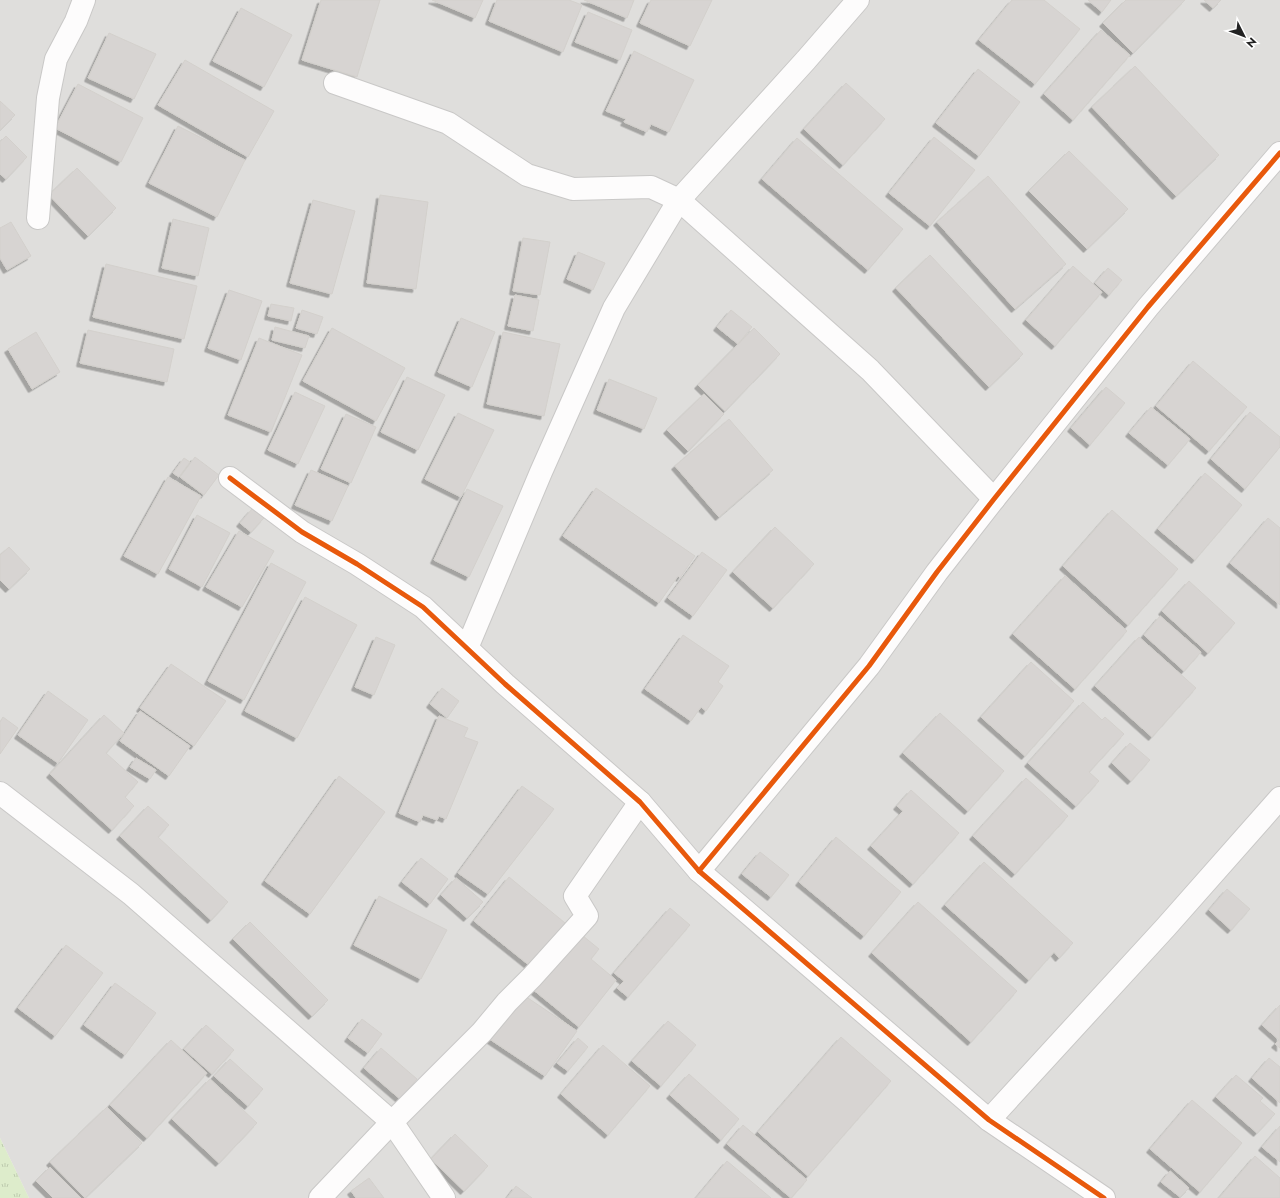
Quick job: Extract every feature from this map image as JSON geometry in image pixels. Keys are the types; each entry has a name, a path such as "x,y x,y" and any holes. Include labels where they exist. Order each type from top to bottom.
{"street":[{"path":"38,218 48,98 56,59 76,21 84,0"},
{"path":"467,648 541,472 614,308 678,200 806,60 858,0"},
{"path":"335,83 448,123 527,175 573,189 651,187 678,200 870,370 994,499"},
{"path":"699,871 869,666 994,499 1148,307 1280,153"},
{"path":"230,478 302,532 357,564 423,607 505,684 640,802 699,871 989,1120 1104,1198"},
{"path":"0,793 131,894 392,1122 444,1198"},
{"path":"989,1120 1166,927 1280,798"},
{"path":"320,1198 392,1122 482,1032 507,1002 532,977 587,916 575,896 640,802"}],"shaded area":[{"path":"0,0 1280,0 1280,1198 29,1198 0,1138"}],"green space":[{"path":"0,1138 29,1198 0,1198"}],"building":[{"path":"321,0 380,0 357,77 302,60"},
{"path":"432,0 483,0 475,18"},
{"path":"497,0 569,0 582,5 563,52 489,21"},
{"path":"584,0 634,0 627,18"},
{"path":"651,0 712,0 690,46 640,23"},
{"path":"1012,0 1044,0 1080,29 1035,84 979,40"},
{"path":"1088,0 1111,0 1102,12"},
{"path":"1126,0 1185,0 1133,53 1103,23"},
{"path":"1204,0 1221,0 1213,8"},
{"path":"241,8 292,35 264,87 213,61"},
{"path":"588,12 632,30 620,60 575,42"},
{"path":"1101,30 1130,55 1073,120 1044,94"},
{"path":"109,33 156,54 134,99 88,78"},
{"path":"634,51 694,80 669,132 651,124 647,132 624,122 626,119 606,111"},
{"path":"185,60 274,111 248,157 158,105"},
{"path":"1135,66 1219,155 1176,196 1092,107"},
{"path":"978,69 1020,102 979,156 936,123"},
{"path":"846,83 885,119 843,165 804,129"},
{"path":"78,84 143,118 121,162 55,128"},
{"path":"0,101 15,115 0,130"},
{"path":"178,126 245,160 217,217 149,183"},
{"path":"6,136 27,157 6,179 0,174 0,142"},
{"path":"934,137 975,170 930,226 889,193"},
{"path":"797,138 903,229 868,270 762,179"},
{"path":"1069,151 1128,209 1087,249 1029,191"},
{"path":"77,168 116,208 88,236 49,195"},
{"path":"988,176 1066,264 1015,309 937,222"},
{"path":"380,195 428,202 416,289 367,283"},
{"path":"313,200 355,211 332,294 290,283"},
{"path":"173,219 209,228 198,276 162,268"},
{"path":"11,222 31,256 7,270 0,258 0,228"},
{"path":"523,238 550,242 540,295 513,291"},
{"path":"578,252 605,263 593,290 567,279"},
{"path":"930,255 1023,354 989,387 896,288"},
{"path":"106,264 197,286 184,339 93,317"},
{"path":"1073,266 1102,292 1055,346 1026,320"},
{"path":"1108,268 1122,280 1109,295 1095,283"},
{"path":"229,290 262,301 241,360 208,348"},
{"path":"515,295 539,300 533,331 508,326"},
{"path":"271,304 294,308 291,321 268,316"},
{"path":"302,310 323,317 317,334 296,328"},
{"path":"731,310 752,327 738,344 717,327"},
{"path":"461,318 495,332 472,387 438,372"},
{"path":"275,327 309,336 305,348 272,340"},
{"path":"332,328 405,368 376,421 303,381"},
{"path":"754,328 780,354 725,411 698,385"},
{"path":"88,330 174,349 167,382 80,363"},
{"path":"36,332 60,372 32,389 8,349"},
{"path":"503,332 560,344 544,416 487,404"},
{"path":"259,338 302,355 271,432 228,415"},
{"path":"1193,361 1247,407 1209,451 1156,406"},
{"path":"407,377 445,395 418,450 381,432"},
{"path":"609,379 657,398 644,429 597,410"},
{"path":"1106,387 1125,403 1090,445 1071,428"},
{"path":"295,392 325,406 298,464 268,450"},
{"path":"704,394 724,414 688,451 667,430"},
{"path":"1151,407 1190,439 1168,465 1129,433"},
{"path":"1250,412 1280,437 1280,447 1245,489 1211,459"},
{"path":"458,413 494,430 461,497 425,479"},
{"path":"346,414 376,427 351,483 321,469"},
{"path":"729,419 773,470 719,517 675,466"},
{"path":"195,457 219,475 204,495 180,477"},
{"path":"184,458 190,462 179,477 173,473"},
{"path":"311,470 348,486 332,521 295,505"},
{"path":"1205,473 1242,505 1195,560 1158,529"},
{"path":"168,477 201,496 158,574 124,556"},
{"path":"596,488 695,556 680,578 678,576 659,603 563,536"},
{"path":"467,489 503,506 469,577 434,560"},
{"path":"252,509 264,518 251,532 240,523"},
{"path":"1112,510 1178,569 1128,625 1063,566"},
{"path":"197,515 230,533 202,587 169,569"},
{"path":"1268,518 1280,528 1280,605 1230,563"},
{"path":"775,527 814,564 773,608 733,572"},
{"path":"239,531 274,551 242,607 206,587"},
{"path":"9,547 30,569 9,589 0,580 0,555"},
{"path":"702,552 727,570 693,616 668,598"},
{"path":"271,563 306,582 244,700 208,681"},
{"path":"1065,576 1127,631 1075,689 1013,634"},
{"path":"1189,581 1235,623 1208,653 1162,611"},
{"path":"305,597 357,625 297,738 245,711"},
{"path":"1160,616 1201,652 1184,671 1144,635"},
{"path":"683,635 729,666 718,682 723,686 706,711 701,707 691,721 645,689"},
{"path":"376,637 395,645 374,695 355,687"},
{"path":"1139,637 1196,688 1152,737 1095,686"},
{"path":"1031,662 1074,701 1025,756 981,717"},
{"path":"171,664 226,701 194,746 140,708"},
{"path":"442,688 459,701 447,718 430,704"},
{"path":"48,691 88,720 58,763 18,735"},
{"path":"1083,702 1102,720 1105,717 1124,734 1089,772 1099,781 1076,806 1028,763"},
{"path":"140,711 190,746 169,776 120,741"},
{"path":"940,713 1004,771 968,811 903,753"},
{"path":"104,715 124,733 106,753 138,782 125,797 134,806 112,830 50,774"},
{"path":"439,716 468,728 464,737 478,742 446,819 439,816 437,820 423,815 420,822 399,813"},
{"path":"3,717 18,728 0,754 0,722"},
{"path":"1130,743 1150,760 1131,781 1112,763"},
{"path":"136,758 156,770 150,779 130,767"},
{"path":"339,776 385,812 310,914 265,881"},
{"path":"1026,778 1068,816 1015,874 973,836"},
{"path":"522,786 554,809 488,894 458,873"},
{"path":"911,790 959,833 913,884 871,846 903,811 897,806"},
{"path":"148,806 169,825 158,837 228,902 211,920 120,836"},
{"path":"836,837 901,892 864,936 799,882"},
{"path":"760,852 789,875 771,897 742,874"},
{"path":"421,858 448,879 430,904 402,882"},
{"path":"984,862 1073,943 1059,958 1054,952 1029,980 945,905"},
{"path":"509,877 570,927 535,970 474,921"},
{"path":"456,878 483,902 467,918 441,895"},
{"path":"1227,889 1250,909 1231,930 1209,910"},
{"path":"379,896 447,930 421,979 354,945"},
{"path":"918,902 1017,991 971,1042 872,953"},
{"path":"670,908 690,925 628,997 617,988 624,981 614,973"},
{"path":"250,922 328,1000 312,1016 233,939"},
{"path":"577,931 599,949 591,959 616,980 579,1027 531,988"},
{"path":"66,945 103,973 55,1036 18,1008"},
{"path":"115,983 156,1013 125,1055 84,1025"},
{"path":"519,992 577,1031 545,1076 488,1038"},
{"path":"1280,1005 1280,1048 1275,1044 1279,1040 1262,1025"},
{"path":"362,1019 382,1034 368,1053 348,1038"},
{"path":"668,1021 696,1045 661,1086 632,1061"},
{"path":"206,1025 234,1050 212,1074 184,1049"},
{"path":"841,1037 891,1081 808,1176 758,1132"},
{"path":"578,1038 588,1047 568,1071 557,1063"},
{"path":"171,1040 207,1073 147,1138 110,1105"},
{"path":"603,1045 650,1086 608,1135 561,1094"},
{"path":"381,1048 417,1079 400,1099 364,1068"},
{"path":"1269,1058 1280,1067 1280,1103 1252,1078"},
{"path":"230,1059 263,1089 248,1106 214,1076"},
{"path":"689,1074 739,1119 721,1140 670,1095"},
{"path":"1236,1075 1263,1098 1260,1101 1275,1114 1257,1133 1216,1097"},
{"path":"210,1079 257,1123 219,1163 172,1119"},
{"path":"1192,1100 1242,1143 1200,1192 1150,1149"},
{"path":"107,1107 142,1143 85,1198 50,1162"},
{"path":"743,1125 807,1180 791,1198 727,1144"},
{"path":"1280,1126 1280,1162 1262,1147"},
{"path":"455,1134 488,1166 464,1191 431,1159"},
{"path":"1255,1156 1280,1178 1280,1198 1219,1198"},
{"path":"727,1161 771,1198 696,1198"},
{"path":"50,1167 81,1198 53,1198 36,1181"},
{"path":"1170,1171 1189,1188 1180,1197 1161,1182"},
{"path":"369,1178 384,1198 356,1198 351,1191"},
{"path":"516,1186 532,1198 507,1198"}],"cycle path":[{"path":"699,871 869,666 937,572 1148,307 1280,153"},
{"path":"230,478 302,532 357,564 423,607 505,684 640,802 699,871 989,1120 1104,1198"}]}
